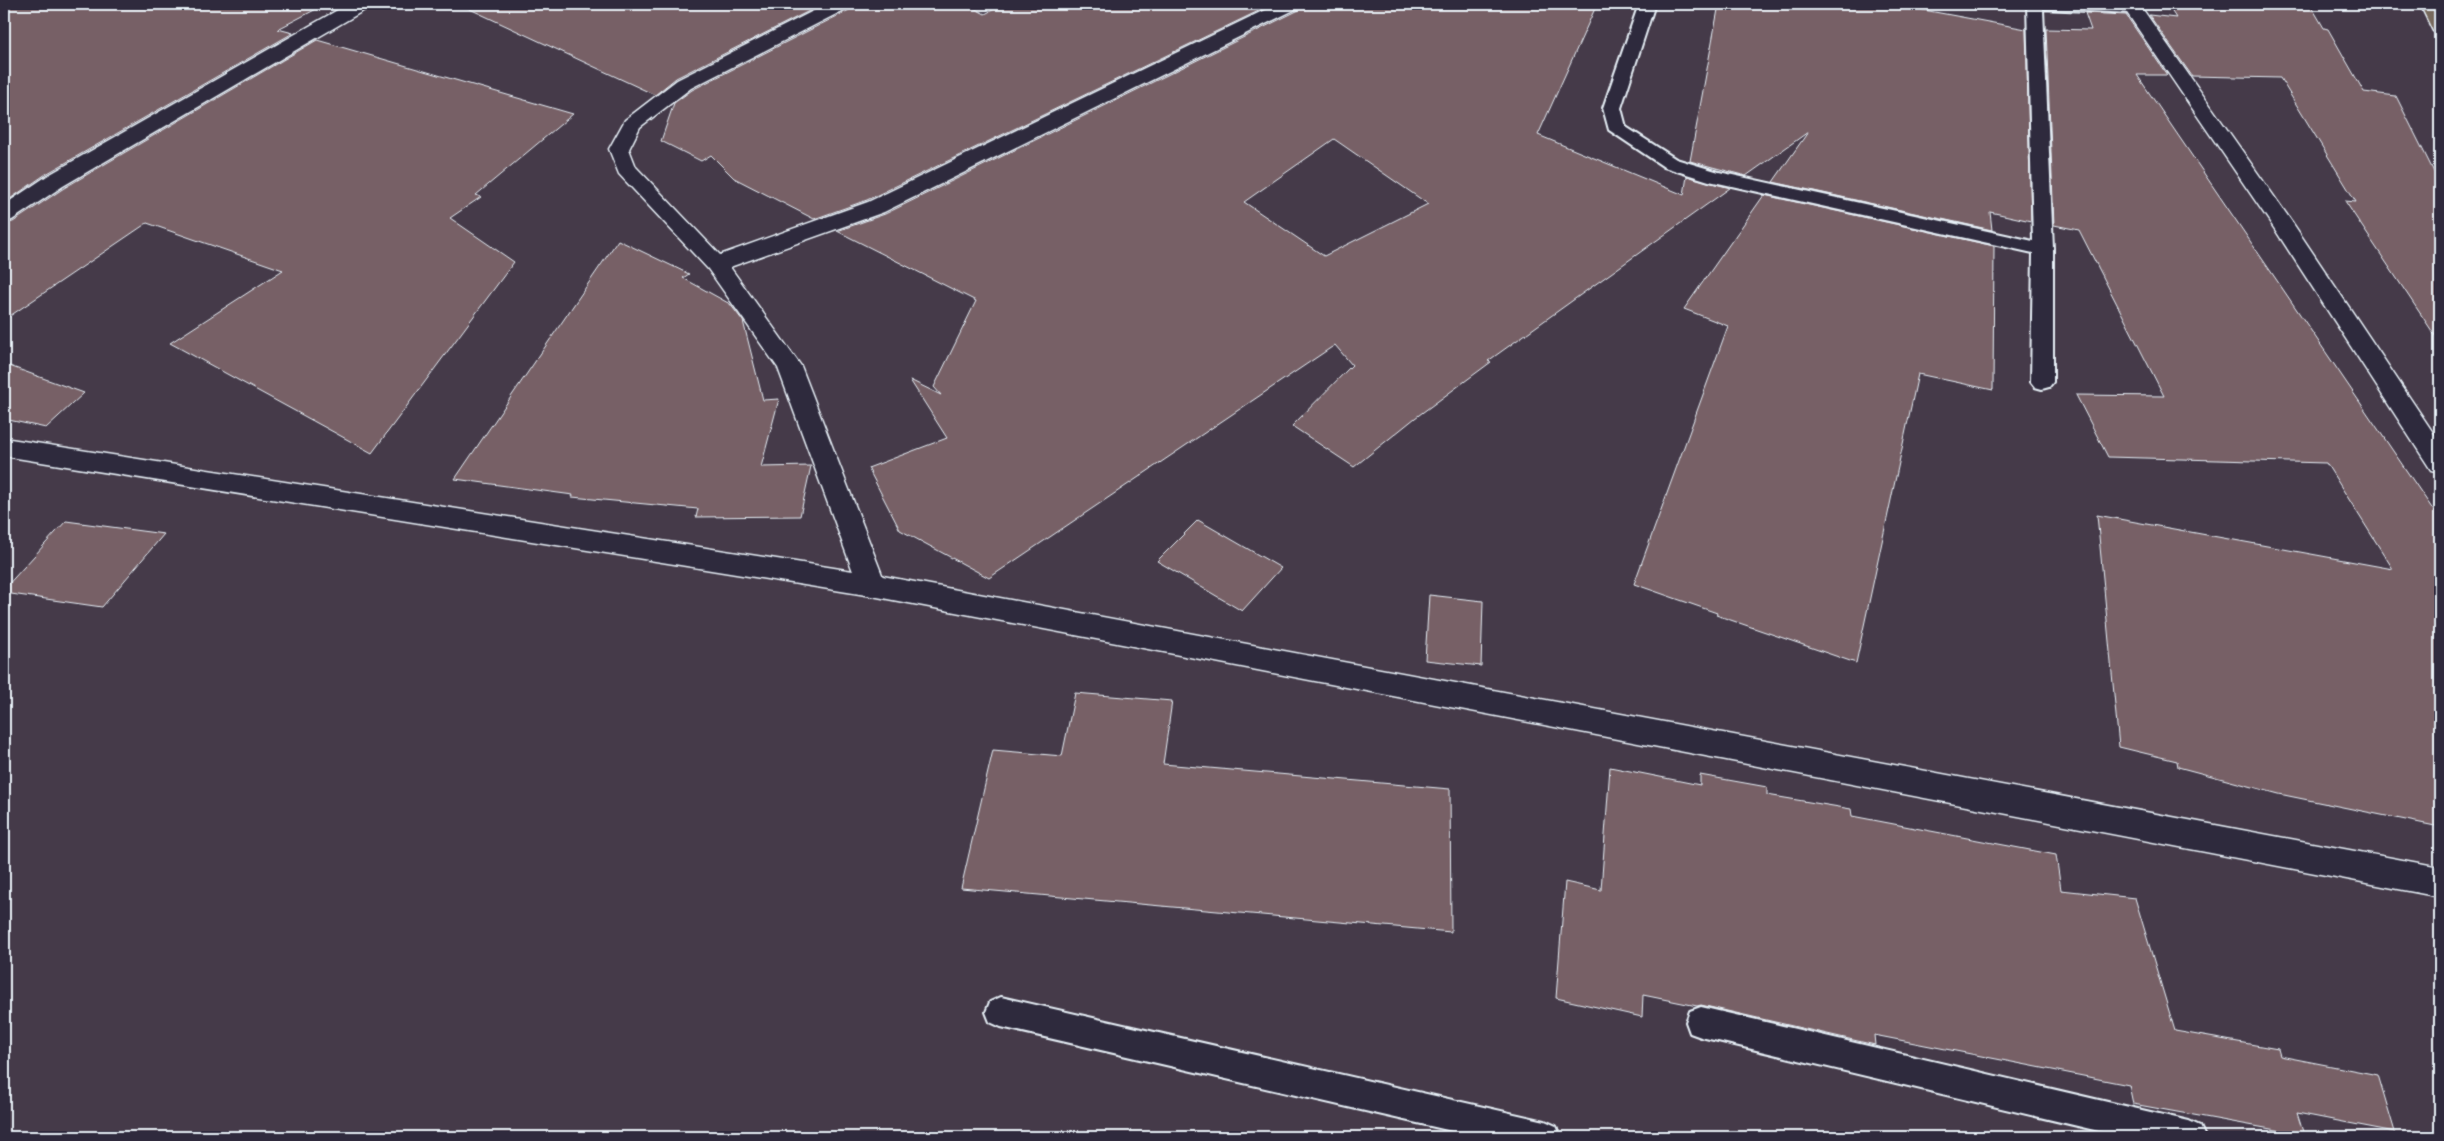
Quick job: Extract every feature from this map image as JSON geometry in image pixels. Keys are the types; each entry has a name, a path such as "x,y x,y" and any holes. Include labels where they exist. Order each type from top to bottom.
{"main road":[{"path":"2429,4 2440,27"}],"street":[{"path":"4,215 55,181 361,4"},
{"path":"841,4 684,84 632,124 619,149 626,170 716,264 789,366 872,585"},
{"path":"716,264 876,207 1291,4"},
{"path":"2132,6 2284,227 2440,463"},
{"path":"4,446 872,585 2440,882"}],"lane":[{"path":"1647,4 1612,108 1618,130 1642,148 1670,164 1715,178 2043,248"},
{"path":"2035,4 2043,248 2042,382"},
{"path":"2040,4 2132,6"},
{"path":"1001,1012 1545,1137"},
{"path":"1702,1022 2189,1137"}],"building":[{"path":"4,4 326,4 278,29 293,33 46,174 4,203"},
{"path":"459,4 823,4 676,78 655,95"},
{"path":"852,4 966,4 985,14 1004,4 1273,4 867,200 814,219 734,178 711,155 701,161 661,141 674,103 692,90 849,10"},
{"path":"1302,4 1597,4 1538,135 1684,195 1687,176 1730,188 1488,361 1491,362 1415,418 1354,467 1292,426 1352,365 1335,345 989,578 900,530 868,468 947,438 910,380 941,395 934,387 976,301 837,231 885,214 1299,10","holes":["1334,139 1428,204 1324,256 1244,202"]},
{"path":"1719,4 1914,4 1913,8 2026,29 2031,221 1990,212 1992,230 1773,182 1808,132 1746,176 1690,161"},
{"path":"2167,4 2310,4 2324,28 2328,29 2364,92 2396,96 2440,184 2440,343 2345,201 2356,202 2280,78 2192,76 2149,15 2176,18"},
{"path":"2085,13 2126,15 2167,75 2137,75 2440,520 2440,827 2279,794 2178,767 2177,761 2119,747 2097,515 2393,569 2326,463 2108,457 2076,395 2164,396 2079,230 2054,225 2046,29 2091,30"},
{"path":"317,40 573,114 476,195 481,197 450,218 514,262 372,453 170,343 283,270 147,223 4,320 4,224 13,222 64,188"},
{"path":"1764,195 1994,246 1993,390 1918,374 1856,663 1716,615 1717,613 1634,584 1728,326 1684,309"},
{"path":"618,240 689,274 683,278 730,304 743,321 763,400 779,399 761,467 811,466 800,516 696,517 698,509 572,497 573,495 455,479"},
{"path":"4,364 84,393 46,428 4,419"},
{"path":"1198,520 1281,568 1242,611 1157,561"},
{"path":"66,521 164,534 102,607 4,593 4,589"},
{"path":"1429,595 1483,601 1481,666 1425,660"},
{"path":"1075,693 1172,701 1163,764 1450,789 1451,932 961,888 993,750 1062,756"},
{"path":"1610,767 1700,785 1700,775 1767,787 1767,795 1851,809 1852,816 2056,855 2061,890 2135,898 2175,1031 2278,1049 2280,1056 2378,1075 2395,1132 2297,1113 2304,1135 2133,1104 2129,1085 1874,1035 1875,1045 1701,1005 1697,1006 1643,995 1642,1017 1556,998 1565,882 1601,890"}]}
